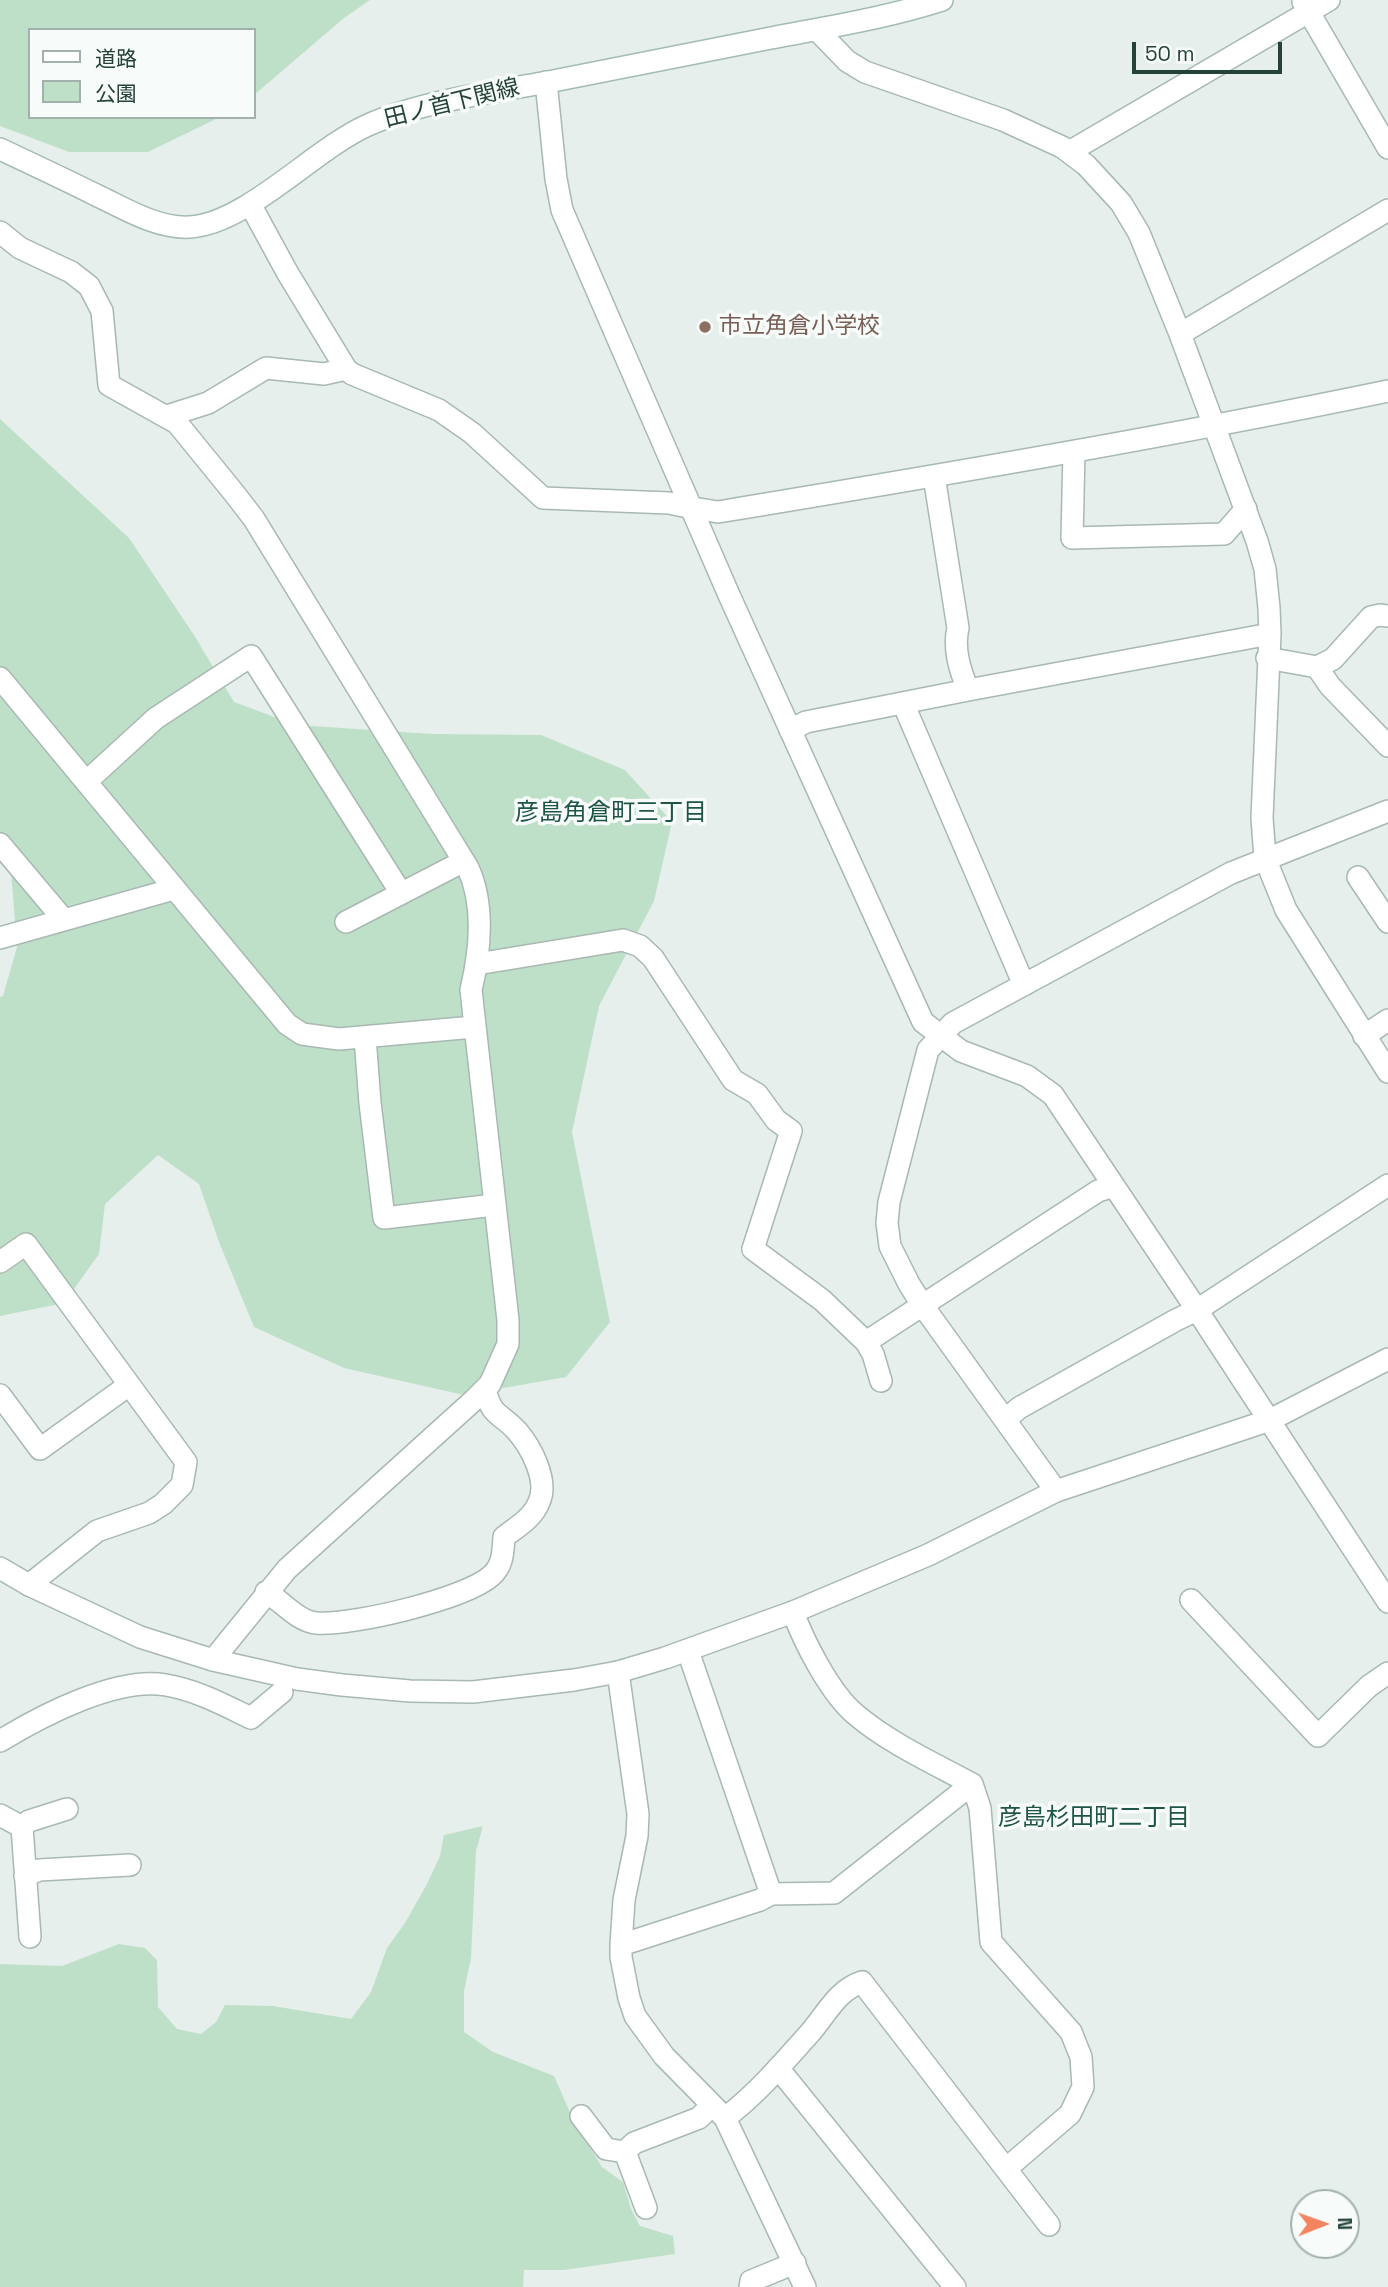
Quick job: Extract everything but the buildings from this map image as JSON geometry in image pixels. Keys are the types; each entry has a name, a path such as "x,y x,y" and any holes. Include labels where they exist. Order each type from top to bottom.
{"street":[{"name":"田ノ首下関線","path":"0,149 146,218 180,228 202,226 250,204 338,141 369,125 468,96 817,30 942,0"},
{"path":"1069,152 1305,6 1329,0"},
{"path":"1305,6 1388,148"},
{"path":"817,30 847,61 865,72 1003,121 1036,134 1069,152 1086,165 1121,203 1139,233 1216,426 1265,569 1269,608 1262,818 1265,858 1286,910 1388,1072"},
{"path":"546,82 562,210 790,730 923,1023 961,1051 1027,1076 1047,1090 1064,1109 1270,1420 1381,1576 1388,1602"},
{"path":"250,204 286,272 346,369 352,374 426,403 446,415 472,433 543,498 669,503 718,512 1074,452 1388,391"},
{"path":"1180,334 1388,210"},
{"path":"0,232 20,248 71,272 89,286 102,311 109,385 177,423 211,462 254,519 464,860 476,884 477,964 471,990 508,1321 508,1343 490,1384 287,1569 213,1660"},
{"path":"167,416 208,403 266,368 324,374 346,369"},
{"path":"1074,452 1072,538 1224,534 1246,509"},
{"path":"934,476 958,628 955,641 961,674 968,690"},
{"path":"1267,658 1317,667 1333,659 1371,617 1388,616"},
{"path":"790,730 806,722 1269,634"},
{"path":"86,782 156,718 251,656 401,893"},
{"path":"1317,667 1330,686 1388,746"},
{"path":"0,678 287,1024 302,1034 320,1038 366,1037 474,1027"},
{"path":"903,703 1024,985"},
{"path":"1056,1491 923,1306 890,1246 887,1223 889,1202 928,1050 939,1035 965,1015 1231,873 1388,811"},
{"path":"0,844 64,920"},
{"path":"346,922 464,860"},
{"path":"1358,877 1385,912"},
{"path":"0,938 174,889"},
{"path":"477,964 623,940 640,946 653,958 733,1080 757,1094 776,1120 791,1131 753,1249 822,1300 866,1342 873,1353 881,1381"},
{"path":"1364,1036 1388,1020"},
{"path":"366,1037 370,1103 384,1218 494,1205"},
{"path":"1005,1420 1019,1408 1197,1310 1388,1185"},
{"path":"866,1342 1098,1191 1114,1186"},
{"path":"0,1262 26,1244 186,1462 182,1485 163,1504 149,1513 97,1531 29,1585"},
{"path":"0,1567 29,1585 141,1637 213,1660 297,1679 410,1691 473,1692 574,1680 618,1672 688,1651 793,1612 928,1555 1056,1491 1270,1420 1388,1359"},
{"path":"0,1395 40,1449 129,1385"},
{"path":"266,1592 308,1621 340,1622 431,1602 468,1589 492,1576 503,1556 505,1537 533,1513 541,1499 541,1487 537,1466 526,1443 512,1426 489,1407 485,1389"},
{"path":"1191,1600 1318,1736 1368,1686 1388,1673"},
{"path":"793,1612 802,1636 843,1702 855,1714 910,1751 972,1784 980,1808 991,1942 1071,2032 1081,2057 1083,2087 1070,2114 1007,2168"},
{"path":"688,1651 771,1894"},
{"path":"618,1672 638,1814 637,1836 624,1900 621,1945 629,1998 635,2016 664,2056 718,2111 806,2287"},
{"path":"0,1741 46,1716 110,1689 165,1684 208,1698 251,1718 282,1692"},
{"path":"621,1945 760,1900 771,1894 834,1893 972,1784"},
{"path":"22,1827 29,1821 67,1809"},
{"path":"0,1815 22,1827"},
{"path":"22,1827 30,1937"},
{"path":"25,1877 39,1870 130,1865"},
{"path":"581,2116 606,2149 625,2151 634,2143 746,2102 812,2030 828,2007 851,1986 862,1982 1049,2225"},
{"path":"778,2068 955,2287"},
{"path":"625,2151 646,2207"},
{"path":"750,2287 751,2281 795,2263"}],"green space":[{"path":"0,0 370,0 344,18 256,93 256,28 28,28 28,119 216,119 148,152 69,152 0,126"},
{"path":"0,419 129,538 194,635 234,702 296,725 433,734 541,735 625,770 672,822 654,901 599,1006 572,1132 610,1322 566,1377 464,1395 344,1368 254,1327 219,1242 199,1184 158,1155 105,1204 99,1254 64,1303 0,1316 0,997 3,996 17,947 9,845 0,843"},
{"path":"483,1826 476,1851 471,1958 464,1991 464,2032 493,2052 554,2076 576,2126 602,2167 623,2182 631,2209 640,2226 673,2236 675,2254 564,2270 524,2270 523,2287 0,2287 0,1964 62,1966 119,1944 145,1948 157,1960 158,2007 177,2029 201,2034 216,2022 225,2005 273,2006 351,2019 371,1992 387,1948 427,1884 440,1856 444,1835"}],"place":[{"name":"市立角倉小学校","path":"705,327"}],"district":[{"name":"彦島角倉町三丁目","path":"611,813"},
{"name":"彦島杉田町二丁目","path":"1094,1818"}]}
